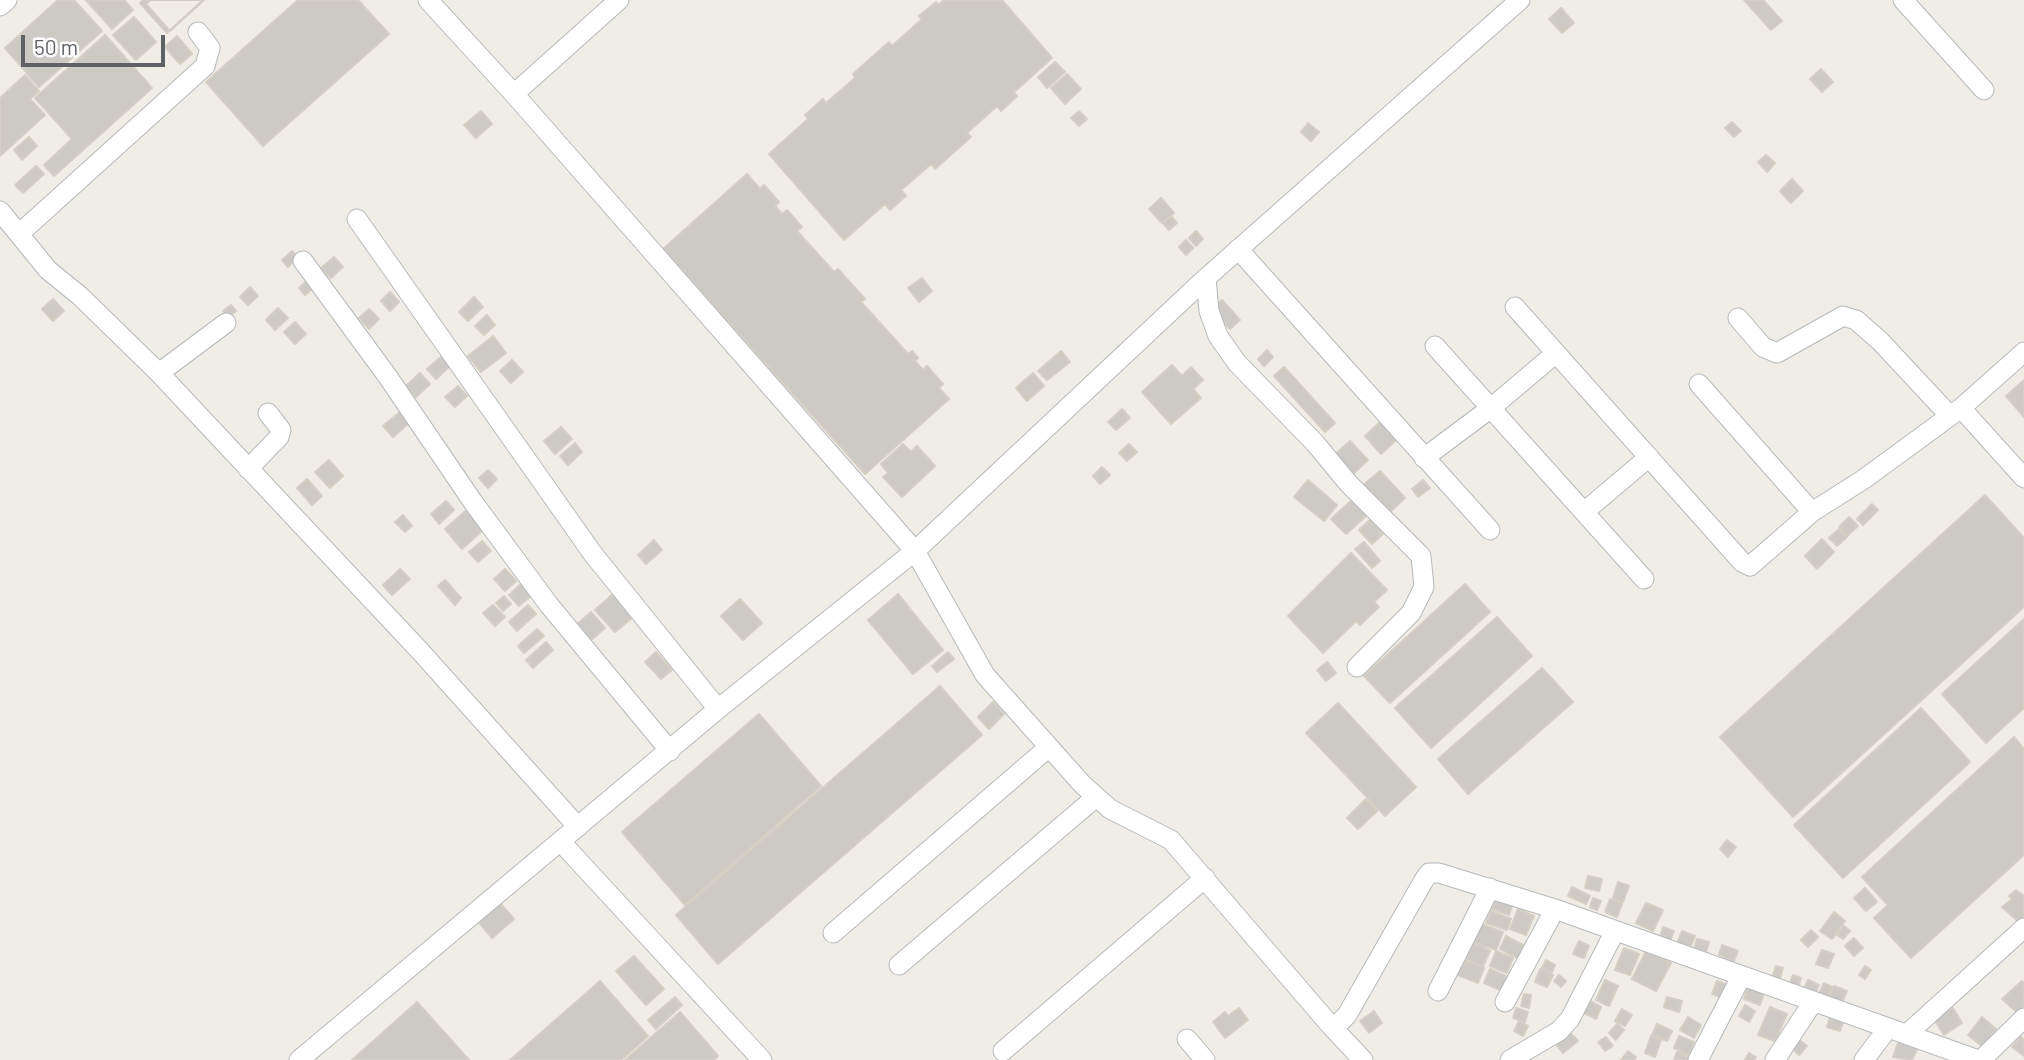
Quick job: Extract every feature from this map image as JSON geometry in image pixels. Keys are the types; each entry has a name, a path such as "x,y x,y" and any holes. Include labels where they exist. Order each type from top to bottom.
{"street":[{"path":"0,6 7,0"},
{"path":"428,0 514,94 915,551 985,675 1096,797 1115,812 1168,836 1363,1060"},
{"path":"514,94 619,0"},
{"path":"299,1060 718,709 915,551 1206,278 1520,0"},
{"path":"1903,0 1984,90"},
{"path":"19,234 205,66 210,48 198,32"},
{"path":"0,211 48,270 159,373 420,651 578,827"},
{"path":"357,219 593,554 718,709"},
{"path":"1238,250 1490,530"},
{"path":"303,261 549,605 670,751"},
{"path":"1206,278 1213,324 1237,363 1421,556 1424,587 1411,613 1357,667"},
{"path":"1515,307 1742,562 1750,566 1812,512 1864,480 1955,412 2024,352"},
{"path":"1738,318 1763,347 1776,353 1843,316 1856,320 2024,478"},
{"path":"159,373 226,323"},
{"path":"1435,346 1644,579"},
{"path":"1424,458 1491,408 1556,354"},
{"path":"1699,384 1812,512"},
{"path":"248,468 278,437 281,430 268,413"},
{"path":"1584,512 1649,457"},
{"path":"833,933 1049,747"},
{"path":"899,965 1096,797"},
{"path":"561,842 762,1060"},
{"path":"1331,1026 1347,1015 1429,873 1439,873 1555,909 1969,1058 2024,1018"},
{"path":"1003,1051 1205,878"},
{"path":"1438,991 1490,888"},
{"path":"1505,1002 1555,909"},
{"path":"1864,1060 2024,928"},
{"path":"1510,1060 1559,1031 1570,1019 1615,931"},
{"path":"1698,1060 1741,977"},
{"path":"1775,1060 1813,1002"},
{"path":"1187,1039 1205,1060"}],"building":[{"path":"58,0 74,0 102,31 39,87 5,48"},
{"path":"86,0 124,0 133,10 112,29"},
{"path":"143,0 203,0 167,33 140,3"},
{"path":"150,0 204,0 170,31 146,4"},
{"path":"298,0 358,0 389,34 263,146 206,82"},
{"path":"944,0 1002,0 1052,58 1014,92 1017,96 1001,111 997,106 967,133 971,137 935,169 931,164 901,190 906,196 890,210 885,204 844,240 769,154 808,119 805,115 823,99 826,103 855,78 853,74 889,42 892,46 922,19 919,16 936,2 938,5"},
{"path":"1744,0 1763,0 1782,21 1771,30"},
{"path":"1561,8 1574,23 1562,33 1549,19"},
{"path":"134,17 156,42 136,60 113,35"},
{"path":"105,35 152,88 54,176 44,165 72,139 35,98"},
{"path":"177,36 192,54 180,64 165,47"},
{"path":"1055,62 1065,72 1047,88 1038,77"},
{"path":"1821,69 1833,82 1822,92 1810,79"},
{"path":"1067,74 1081,89 1065,104 1051,88"},
{"path":"25,75 39,91 30,99 45,115 0,156 0,98"},
{"path":"481,111 492,124 476,138 464,125"},
{"path":"1079,111 1087,119 1079,126 1071,118"},
{"path":"1732,122 1741,131 1734,137 1725,128"},
{"path":"1308,123 1319,132 1311,141 1301,132"},
{"path":"29,137 37,146 22,160 14,150"},
{"path":"1766,155 1775,163 1767,172 1758,162"},
{"path":"36,166 44,174 23,193 15,185"},
{"path":"747,174 760,189 764,185 779,202 775,206 782,214 787,210 802,227 797,231 834,272 838,269 865,299 861,302 908,354 912,351 918,358 915,361 923,370 927,366 943,384 939,388 949,399 865,474 663,249"},
{"path":"1792,179 1803,191 1791,203 1780,191"},
{"path":"1161,198 1174,213 1162,223 1149,209"},
{"path":"1171,216 1177,223 1169,230 1163,223"},
{"path":"1196,231 1203,239 1196,246 1189,238"},
{"path":"1186,240 1193,248 1186,255 1179,247"},
{"path":"292,251 298,257 288,267 282,260"},
{"path":"334,257 343,267 331,278 321,268"},
{"path":"310,278 317,284 305,295 299,288"},
{"path":"922,278 932,291 919,302 908,288"},
{"path":"250,287 258,296 248,305 240,297"},
{"path":"390,292 399,302 390,311 381,301"},
{"path":"474,297 483,307 468,321 459,312"},
{"path":"53,299 64,311 53,321 42,309"},
{"path":"1222,300 1240,320 1230,329 1212,309"},
{"path":"231,305 236,311 229,317 223,311"},
{"path":"278,308 288,318 275,330 266,320"},
{"path":"369,309 379,319 369,329 359,318"},
{"path":"487,315 495,325 484,335 475,326"},
{"path":"295,322 306,334 295,344 284,332"},
{"path":"493,336 506,353 481,372 468,356"},
{"path":"1267,350 1273,357 1264,366 1258,359"},
{"path":"1061,351 1070,362 1047,380 1038,371"},
{"path":"442,356 450,366 436,379 427,369"},
{"path":"512,360 523,372 511,383 500,371"},
{"path":"1172,365 1182,376 1191,367 1203,380 1193,389 1201,398 1171,424 1142,392"},
{"path":"1284,367 1335,423 1325,432 1274,376"},
{"path":"420,373 430,384 416,397 406,386"},
{"path":"1033,373 1044,386 1027,401 1016,388"},
{"path":"2024,380 2024,417 2006,396"},
{"path":"458,386 467,396 455,407 445,397"},
{"path":"1122,409 1130,418 1116,430 1108,422"},
{"path":"400,412 409,423 393,437 383,426"},
{"path":"1381,421 1397,439 1381,454 1365,436"},
{"path":"561,427 572,439 555,454 544,441"},
{"path":"1350,441 1368,460 1352,475 1334,455"},
{"path":"575,443 582,452 568,465 560,456"},
{"path":"903,444 911,452 917,446 935,466 902,497 883,477 888,473 881,464"},
{"path":"1129,444 1137,452 1127,461 1119,453"},
{"path":"329,460 343,476 330,488 315,472"},
{"path":"1102,467 1110,475 1100,484 1093,476"},
{"path":"488,470 497,479 488,488 479,478"},
{"path":"1380,471 1405,498 1387,515 1361,487"},
{"path":"307,479 322,496 312,505 297,488"},
{"path":"1308,480 1337,505 1324,521 1294,497"},
{"path":"1423,480 1430,488 1418,497 1412,489"},
{"path":"1985,495 2024,538 2024,607 1793,817 1720,737"},
{"path":"1352,500 1366,516 1346,534 1331,519"},
{"path":"446,501 454,510 439,524 431,514"},
{"path":"1872,504 1878,510 1863,525 1857,519"},
{"path":"469,508 486,527 462,549 445,529"},
{"path":"403,515 412,526 405,532 395,522"},
{"path":"1849,517 1858,526 1847,536 1839,527"},
{"path":"1371,519 1383,534 1372,544 1359,530"},
{"path":"1839,529 1847,537 1837,546 1829,538"},
{"path":"1822,539 1834,552 1817,569 1805,556"},
{"path":"654,540 662,550 646,564 638,555"},
{"path":"482,541 491,551 478,562 469,552"},
{"path":"1364,542 1380,561 1372,568 1355,549"},
{"path":"1351,553 1387,590 1374,602 1379,607 1360,625 1356,621 1323,653 1288,616"},
{"path":"400,569 410,579 392,595 383,585"},
{"path":"505,569 516,581 505,591 494,579"},
{"path":"445,580 461,598 455,605 438,586"},
{"path":"523,582 533,594 519,606 509,595"},
{"path":"1465,584 1490,612 1390,703 1364,676"},
{"path":"613,594 633,617 615,632 595,610"},
{"path":"898,594 943,650 913,674 868,620"},
{"path":"504,596 511,604 503,611 496,603"},
{"path":"740,599 762,623 743,640 721,616"},
{"path":"493,605 505,617 495,626 483,613"},
{"path":"528,605 536,614 517,631 509,622"},
{"path":"591,612 605,628 590,641 576,625"},
{"path":"1497,617 1532,656 1431,748 1395,708"},
{"path":"2024,619 2024,708 1986,743 1942,694"},
{"path":"537,629 544,636 524,653 518,646"},
{"path":"546,642 553,650 533,668 526,660"},
{"path":"656,652 672,670 661,679 645,662"},
{"path":"948,652 954,659 937,672 932,666"},
{"path":"1327,662 1336,673 1326,681 1317,670"},
{"path":"1542,668 1573,702 1468,794 1438,759"},
{"path":"940,686 982,735 718,964 676,915"},
{"path":"993,702 1004,714 989,729 978,717"},
{"path":"1338,703 1416,787 1385,816 1306,733"},
{"path":"1921,708 1970,762 1843,878 1794,825"},
{"path":"759,714 821,786 685,905 622,832"},
{"path":"2014,737 2024,749 2024,855 1911,958 1874,918 1888,905 1862,877"},
{"path":"1366,799 1377,811 1358,829 1347,818"},
{"path":"1727,840 1736,847 1728,857 1720,849"},
{"path":"1588,876 1602,879 1599,891 1585,888"},
{"path":"1618,882 1629,886 1623,902 1613,898"},
{"path":"1572,887 1590,896 1586,904 1568,896"},
{"path":"1865,888 1877,902 1866,911 1854,898"},
{"path":"2016,890 2024,896 2024,919 2020,923 2002,907 2012,899 2009,896"},
{"path":"1496,898 1513,903 1509,915 1492,909"},
{"path":"1593,898 1601,901 1597,910 1590,907"},
{"path":"1610,899 1622,904 1617,917 1605,912"},
{"path":"499,902 514,919 492,938 478,921"},
{"path":"1646,903 1663,910 1653,931 1636,923"},
{"path":"1518,909 1534,916 1526,935 1510,929"},
{"path":"1491,911 1511,919 1507,930 1486,923"},
{"path":"1834,912 1845,921 1832,939 1820,931"},
{"path":"1481,924 1503,932 1496,950 1474,942"},
{"path":"1844,926 1850,931 1843,939 1837,935"},
{"path":"1663,927 1674,931 1669,944 1659,940"},
{"path":"1811,930 1818,937 1808,947 1801,940"},
{"path":"1682,931 1695,936 1689,951 1676,946"},
{"path":"1506,936 1525,946 1518,958 1500,949"},
{"path":"1854,938 1863,948 1854,956 1845,946"},
{"path":"1697,939 1709,942 1706,952 1694,949"},
{"path":"1579,941 1589,946 1584,958 1573,954"},
{"path":"1473,943 1490,951 1483,966 1466,959"},
{"path":"1722,945 1738,951 1734,961 1719,955"},
{"path":"1624,948 1639,954 1630,975 1615,970"},
{"path":"1822,950 1834,954 1828,968 1816,964"},
{"path":"1496,951 1513,958 1507,973 1490,966"},
{"path":"1646,951 1671,963 1656,991 1632,979"},
{"path":"634,956 664,989 646,1005 616,971"},
{"path":"1465,960 1484,968 1478,983 1458,975"},
{"path":"1546,960 1555,965 1552,972 1542,968"},
{"path":"1776,966 1783,968 1779,981 1772,978"},
{"path":"1865,966 1871,970 1865,979 1859,975"},
{"path":"1490,969 1512,979 1507,993 1484,983"},
{"path":"1540,969 1553,975 1547,987 1535,982"},
{"path":"1559,975 1566,981 1561,987 1554,981"},
{"path":"1793,975 1801,978 1798,988 1789,985"},
{"path":"1605,980 1618,986 1609,1006 1596,1000"},
{"path":"1808,980 1819,985 1814,996 1803,991"},
{"path":"600,981 648,1036 621,1060 510,1060"},
{"path":"1717,981 1731,986 1726,999 1712,994"},
{"path":"2022,981 2024,1011 2020,1015 2002,999"},
{"path":"1824,983 1832,987 1827,998 1819,994"},
{"path":"1748,986 1765,991 1760,1005 1744,999"},
{"path":"1834,986 1847,991 1842,1002 1829,997"},
{"path":"1524,994 1531,995 1529,1008 1521,1006"},
{"path":"675,997 682,1005 656,1029 648,1020"},
{"path":"1667,997 1682,1001 1679,1012 1664,1007"},
{"path":"1588,1000 1601,1007 1596,1019 1582,1012"},
{"path":"417,1002 469,1060 352,1060"},
{"path":"1745,1005 1755,1011 1749,1022 1739,1016"},
{"path":"1770,1007 1787,1014 1775,1041 1758,1035"},
{"path":"1239,1008 1248,1020 1225,1038 1213,1022 1225,1012 1228,1016"},
{"path":"1516,1008 1528,1012 1525,1022 1513,1018"},
{"path":"1953,1008 1962,1023 1944,1035 1934,1019"},
{"path":"1622,1009 1632,1015 1625,1026 1615,1021"},
{"path":"1374,1011 1382,1023 1369,1033 1360,1021"},
{"path":"680,1012 718,1056 714,1060 625,1060"},
{"path":"1830,1016 1844,1020 1840,1031 1827,1027"},
{"path":"1688,1017 1701,1025 1694,1038 1680,1030"},
{"path":"1982,1017 1996,1029 1983,1047 1968,1035"},
{"path":"1519,1021 1528,1026 1523,1036 1514,1031"},
{"path":"1617,1024 1624,1030 1616,1040 1609,1033"},
{"path":"1657,1024 1672,1031 1667,1041 1652,1035"},
{"path":"1568,1031 1578,1041 1563,1053 1555,1043"},
{"path":"1651,1036 1661,1040 1655,1057 1645,1053"},
{"path":"1679,1036 1694,1042 1689,1055 1674,1048"},
{"path":"1606,1037 1613,1046 1605,1051 1598,1042"},
{"path":"2021,1037 2024,1040 2024,1056 2012,1047"},
{"path":"1797,1038 1807,1046 1799,1055 1790,1047"},
{"path":"1899,1040 1919,1045 1912,1060 1893,1057"},
{"path":"1628,1051 1636,1057 1634,1060 1621,1060"},
{"path":"1677,1052 1689,1057 1688,1060 1674,1060"},
{"path":"1749,1053 1756,1057 1754,1060 1745,1060"}]}
